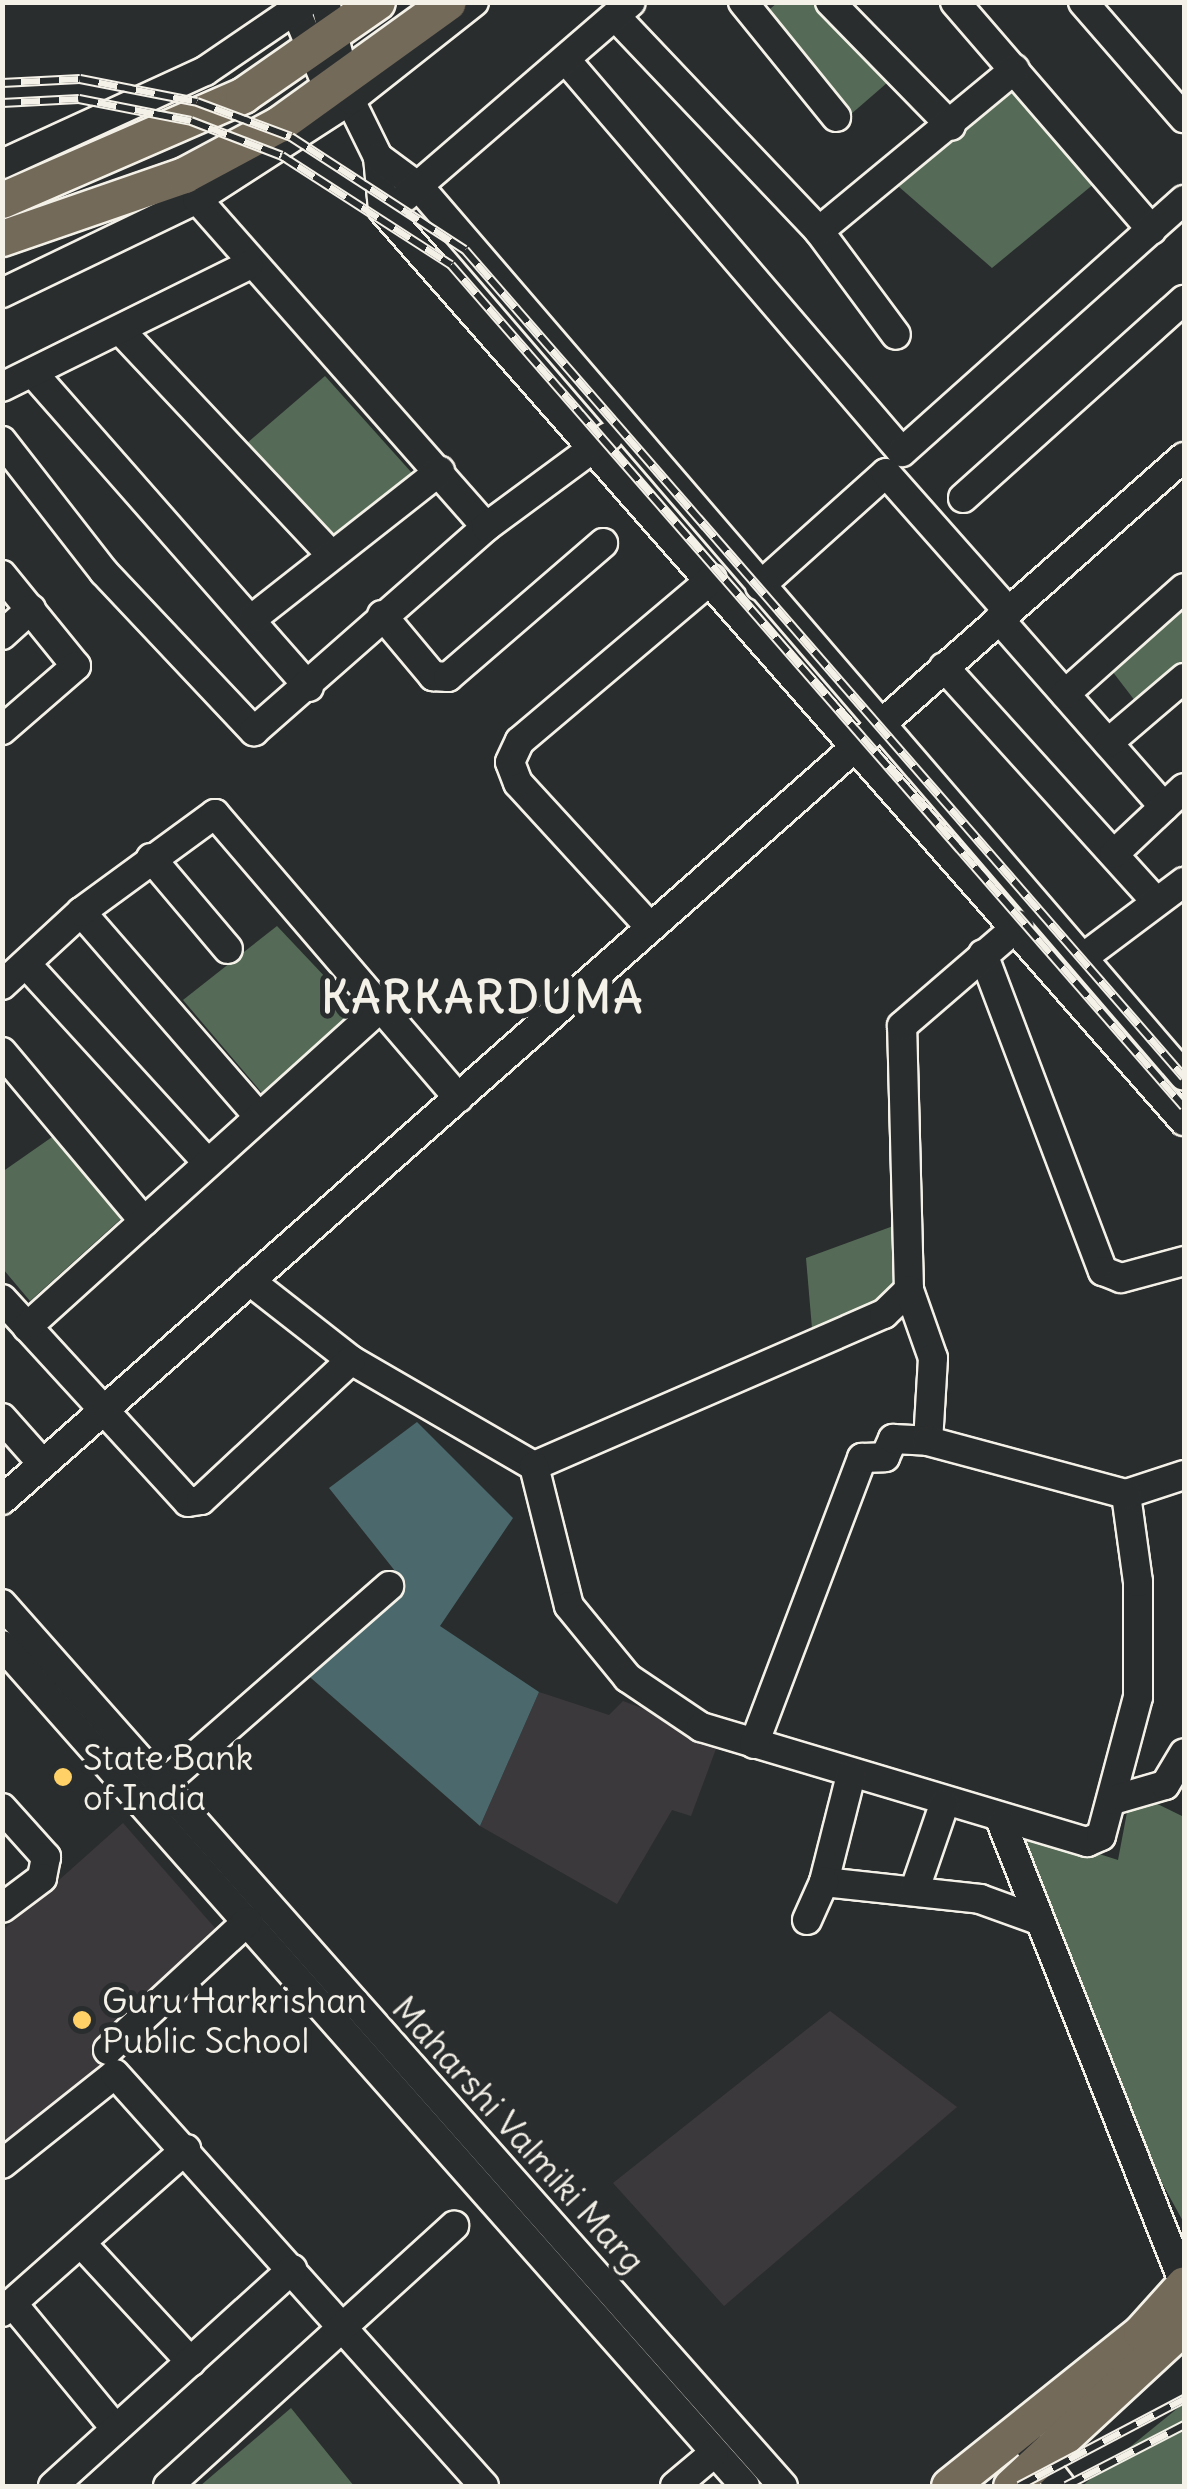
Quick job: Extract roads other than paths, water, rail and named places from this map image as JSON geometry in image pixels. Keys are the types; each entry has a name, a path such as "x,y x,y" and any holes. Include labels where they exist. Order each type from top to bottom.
{"main road":[{"path":"2,200 243,94 323,29 377,2"},
{"path":"2,238 184,175 343,89 448,2"},
{"path":"948,2486 1184,2284"},
{"path":"1011,2486 1051,2472 1184,2326"}],"street":[{"path":"2,293 197,200 343,89 474,2"},
{"path":"744,2 836,117"},
{"path":"830,2 951,126"},
{"path":"956,2 1152,230"},
{"path":"1084,2 1184,118"},
{"path":"2,164 188,80 298,5 323,29 343,89 378,157 383,210 1019,925 1184,1121"},
{"path":"383,210 420,188 623,10 819,231 896,335"},
{"path":"566,60 902,452 1184,200"},
{"path":"819,231 951,126 1014,69"},
{"path":"378,157 420,188 1184,1076"},
{"path":"197,200 249,266 440,471 486,527"},
{"path":"2,387 249,266"},
{"path":"963,498 1184,300"},
{"path":"121,331 331,555"},
{"path":"34,373 309,686"},
{"path":"2,441 104,572 240,722 265,729 382,615 486,527 596,448 624,422"},
{"path":"2,1500 879,721 1180,469"},
{"path":"253,618 440,471"},
{"path":"760,586 886,474 1108,743 1174,797 1114,854"},
{"path":"382,615 432,676 448,677 603,543"},
{"path":"2,574 76,666 2,730"},
{"path":"650,927 518,783 510,762 520,741 712,579"},
{"path":"1065,694 1184,588"},
{"path":"2,635 31,609"},
{"path":"944,667 1114,854 1175,893 1084,957"},
{"path":"1108,743 1184,678"},
{"path":"2,985 80,912 214,814 384,1004 458,1098"},
{"path":"151,858 228,949"},
{"path":"80,912 259,1117"},
{"path":"928,1441 933,1358 909,1290 899,1042 912,1012 1019,925"},
{"path":"983,954 1103,1271 1121,1278 1184,1262"},
{"path":"27,965 208,1164"},
{"path":"27,1327 384,1004"},
{"path":"2,1052 144,1221"},
{"path":"250,1281 351,1360 534,1466 569,1606 628,1678 701,1728 1002,1824 1087,1842 1101,1836 1138,1697 1138,1582 1126,1494"},
{"path":"534,1466 884,1314 909,1290"},
{"path":"2,1299 104,1412 198,1502 351,1360"},
{"path":"2,1418 42,1463"},
{"path":"754,1744 862,1458 885,1457 894,1439 928,1441 1126,1494 1184,1474"},
{"path":"162,1785 388,1586"},
{"name":"Maharshi Valmiki Marg","path":"2,1604 784,2486"},
{"name":"Maharshi Valmiki Marg","path":"2,1646 745,2486"},
{"path":"1113,1800 1165,1785 1184,1753"},
{"path":"807,1920 824,1882 852,1775"},
{"path":"915,1889 944,1805"},
{"path":"2,1808 46,1856 42,1878 2,1908"},
{"path":"1002,1824 1184,2284"},
{"path":"824,1882 915,1889 1038,1920"},
{"path":"108,2050 248,1920"},
{"path":"2,2164 115,2074 484,2486"},
{"path":"116,2429 7,2308 186,2149"},
{"path":"168,2486 338,2325 454,2226"},
{"path":"80,2243 191,2362"},
{"path":"61,2484 292,2269"},
{"path":"1016,2431 1051,2472"},
{"path":"675,2486 714,2453"}],"water":[{"path":"417,1422 513,1518 440,1626 539,1692 480,1826 303,1671 403,1581 329,1488"}],"railway":[{"path":"2,83 80,79 197,102 291,137 465,250 1184,1077"},
{"path":"2,103 79,99 191,121 282,156 451,265 1184,1107"},
{"path":"1019,2486 1184,2399"},
{"path":"1066,2486 1184,2425"}],"place":[{"name":"State Bank of India","path":"63,1777"},
{"name":"Guru Harkrishan Public School","path":"82,2020"}],"district":[{"name":"KARKARDUMA","path":"483,998"}]}
